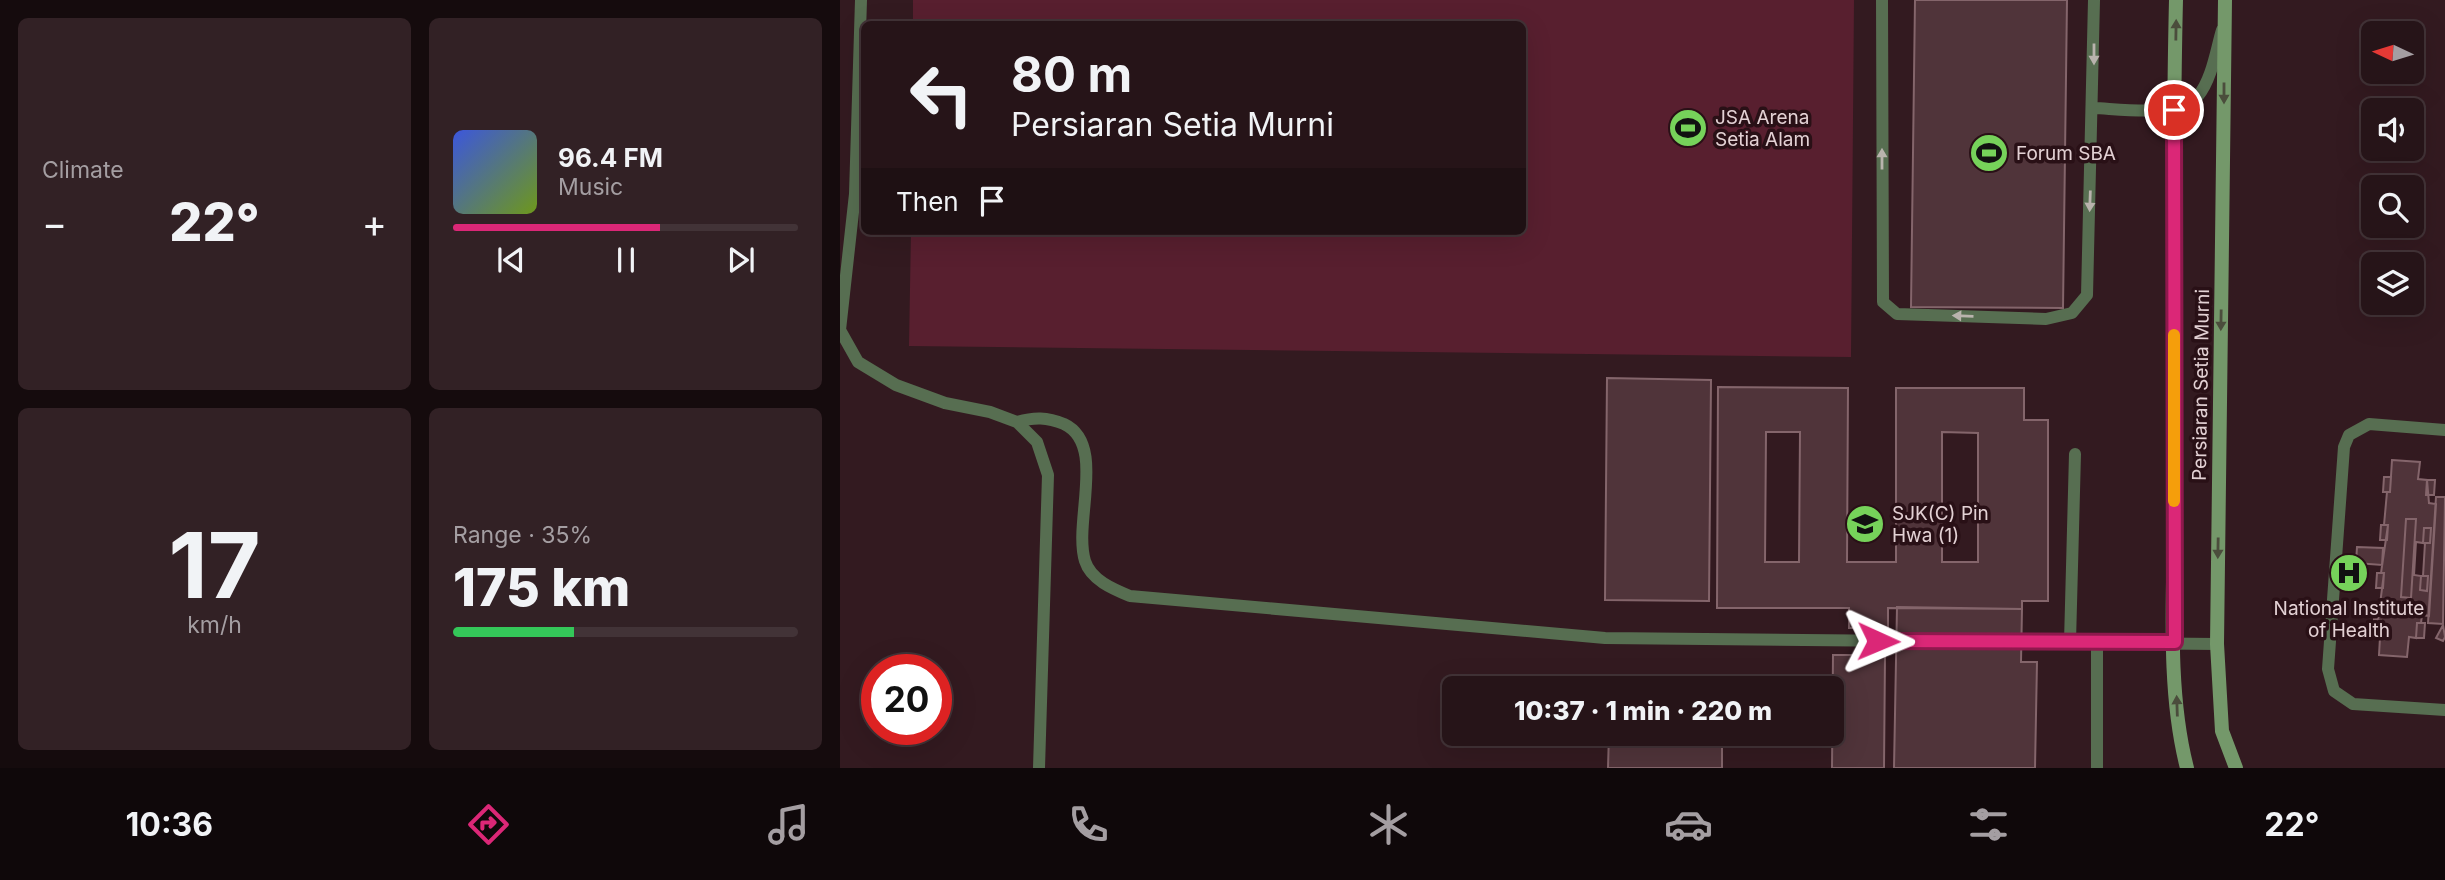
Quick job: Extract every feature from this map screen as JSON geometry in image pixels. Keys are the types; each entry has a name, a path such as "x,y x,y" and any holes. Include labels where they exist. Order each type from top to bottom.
{"street":[{"name":"Persiaran Setia Murni","path":"2176,0 2175,642 2179,735 2187,768"},
{"name":"Persiaran Setia Murni","path":"2225,0 2217,644 2222,731 2236,768"}],"lane":[{"path":"861,0 855,194 840,330 858,362 896,385 945,403 989,412 1017,422 1037,442 1048,475 1039,768"},
{"path":"1882,0 1883,302 1897,314 2046,319 2072,313 2087,295 2094,108 2094,0"},
{"path":"2094,108 2174,110 2197,98 2204,86 2225,23"},
{"path":"1017,422 1035,417 1054,420 1073,428 1084,444 1086,470 1081,530 1085,562 1106,586 1130,596 1605,638 2217,644"},
{"path":"2445,430 2369,424 2349,435 2344,447 2328,669 2334,691 2353,704 2445,710"},
{"path":"2070,642 2075,454"},
{"path":"2097,643 2097,768"}],"shaded area":[{"name":"JSA Arena Setia Alam","path":"913,0 1854,0 1851,357 909,346 911,235 1526,235 1526,21 913,21"}],"building":[{"name":"Forum SBA","path":"1915,0 2067,0 2063,308 1911,307"},
{"path":"1607,378 1711,380 1709,601 1605,600"},
{"path":"1718,387 1848,388 1847,562 1896,562 1896,388 2024,388 2024,420 2048,420 2048,601 2022,601 2022,609 1888,608 1888,628 1849,628 1849,608 1717,608","holes":["1766,432 1800,432 1799,562 1765,562","1942,432 1978,433 1978,562 1942,562"]},
{"path":"2392,460 2420,462 2418,479 2427,480 2429,503 2436,504 2429,616 2422,615 2421,623 2417,623 2416,638 2409,637 2407,657 2379,655 2381,620 2378,620 2384,573 2381,573 2388,525 2384,525 2387,492 2390,492","holes":["2406,519 2416,519 2411,598 2401,597","2424,528 2431,528 2430,543 2425,543 2423,576 2428,576 2427,591 2420,590 2421,576 2414,575 2416,542 2423,543"]},
{"path":"2384,477 2391,477 2390,492 2383,492"},
{"path":"2427,480 2435,480 2434,495 2426,495"},
{"path":"2436,497 2445,497 2443,624 2428,623"},
{"path":"2406,519 2416,519 2411,598 2401,597"},
{"path":"2381,525 2388,525 2387,540 2380,540"},
{"path":"2424,528 2431,528 2430,543 2423,543"},
{"path":"2357,547 2383,548 2382,565 2356,563"},
{"path":"2377,573 2384,573 2383,588 2376,588"},
{"path":"2421,576 2428,576 2427,591 2420,590"},
{"path":"1897,607 2022,609 2021,662 2037,662 2035,768 1894,768"},
{"path":"2374,619 2381,620 2380,635 2373,634"},
{"path":"2417,623 2425,623 2424,638 2416,638"},
{"path":"2443,625 2445,637 2443,641 2436,638"},
{"path":"1833,655 1885,655 1884,768 1832,768 1832,746 1844,746 1844,676 1833,676"},
{"path":"1609,746 1722,746 1722,768 1608,768"}],"slow traffic":[{"path":"2174,335 2174,501"}],"place":[{"name":"JSA Arena Setia Alam","path":"1688,128"},
{"name":"Forum SBA","path":"1989,153"},
{"name":"SJK(C) Pin Hwa (1)","path":"1865,524"},
{"name":"National Institute of Health","path":"2349,573"}],"route":[{"path":"1878,641 2175,642 2174,110"}]}
